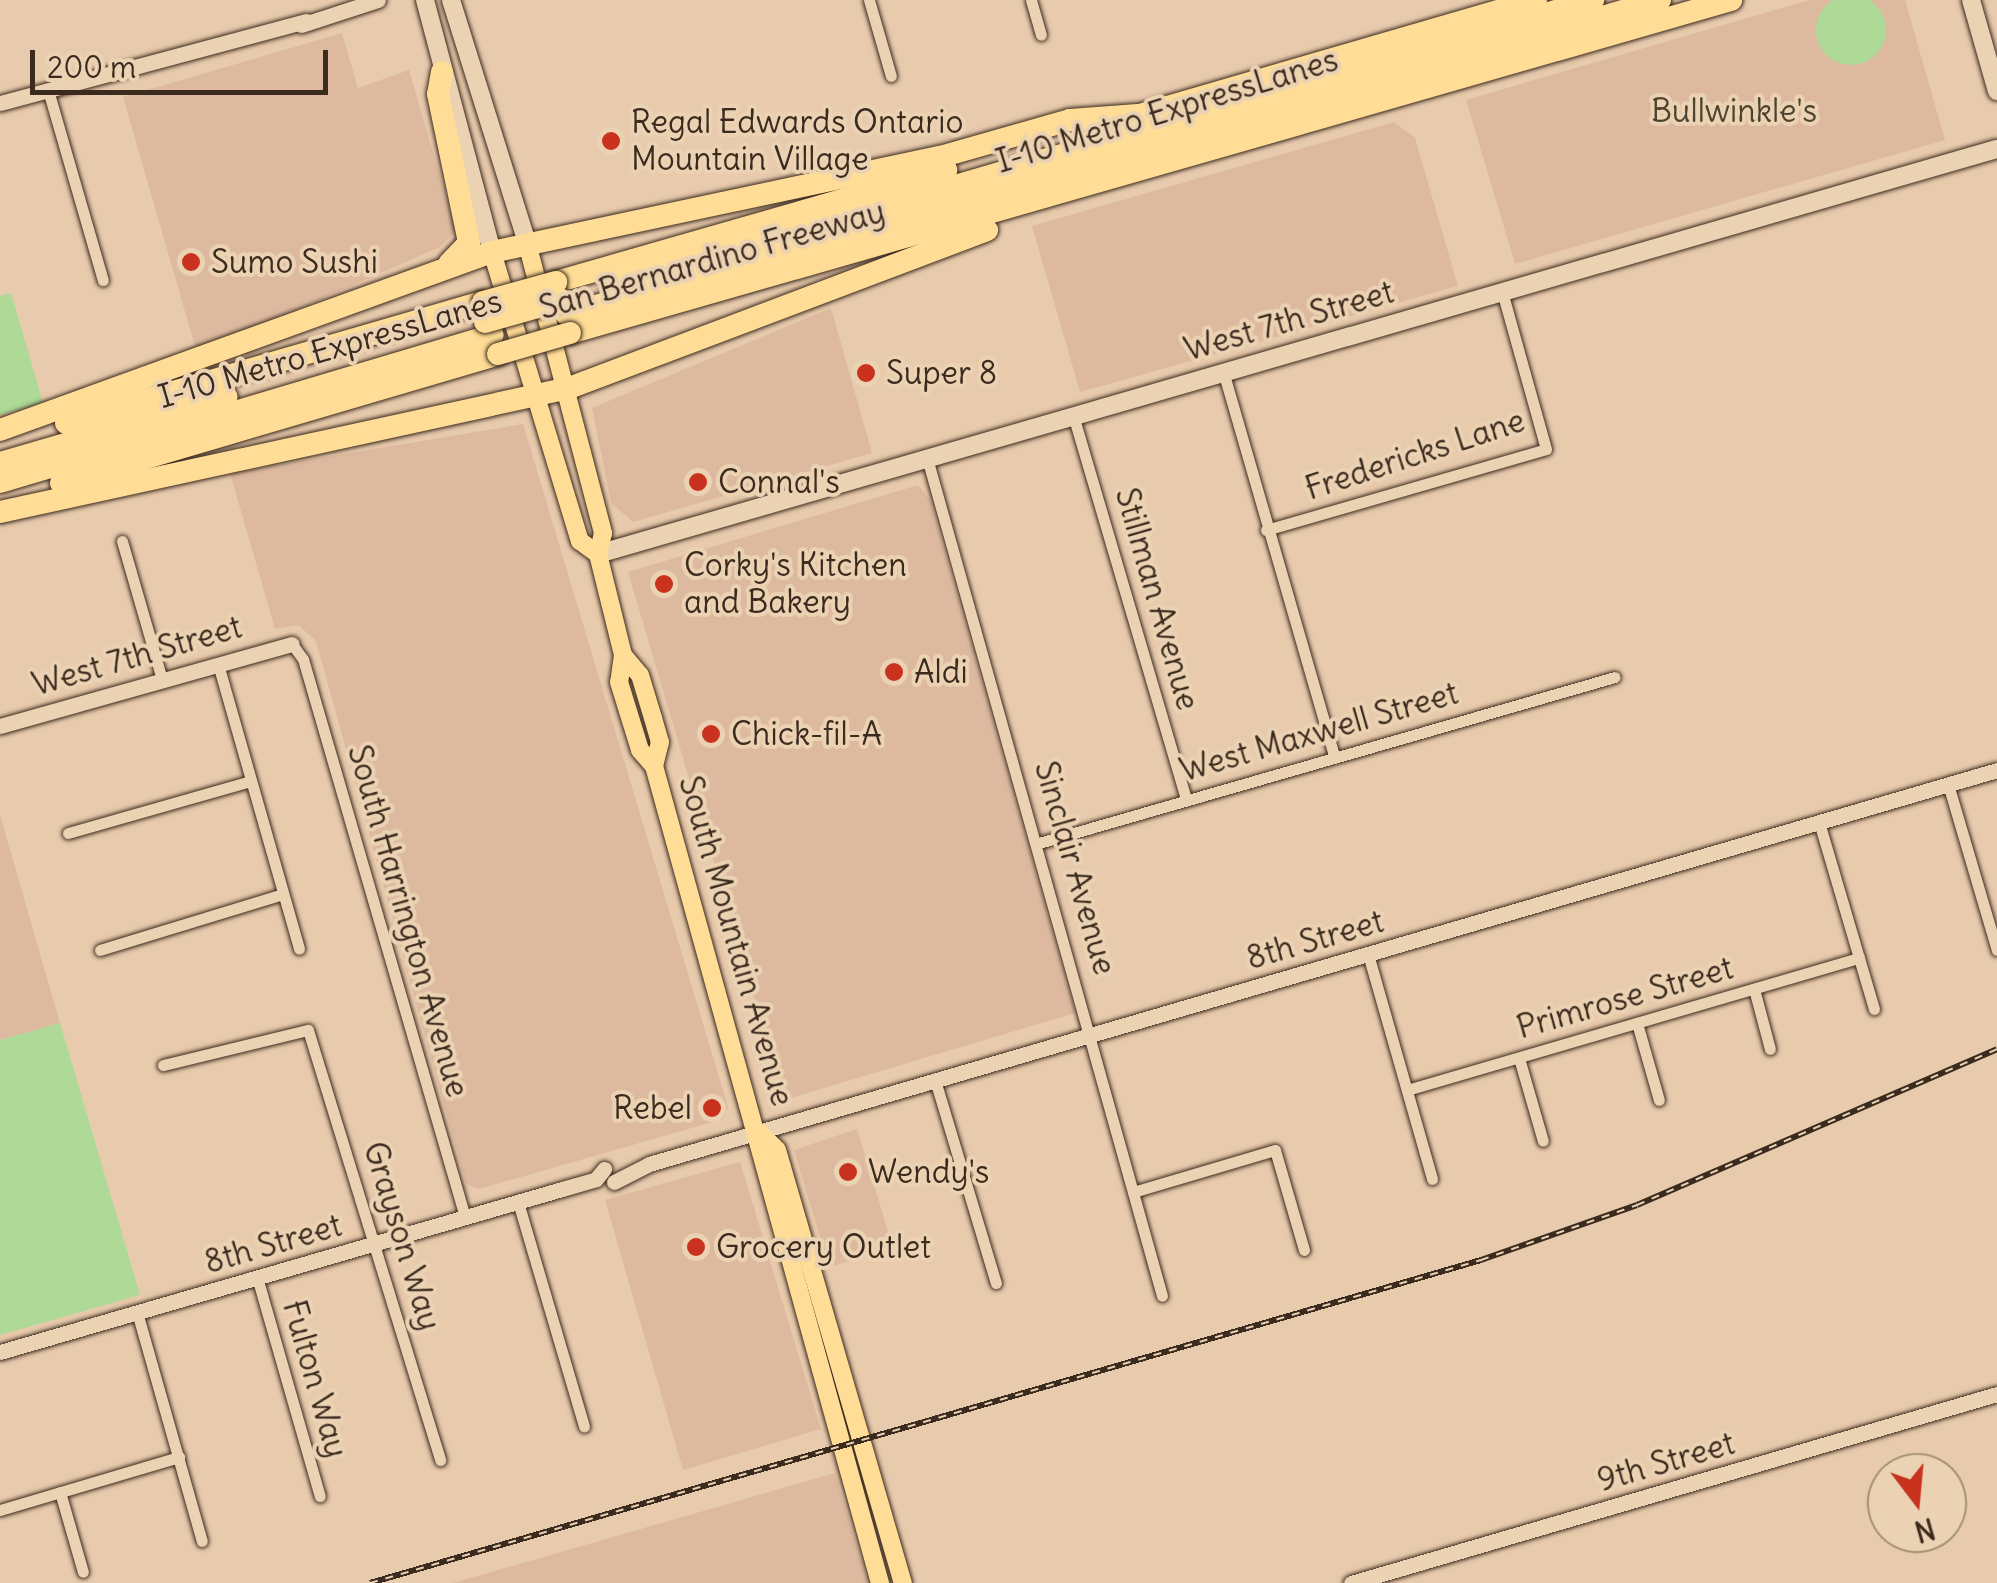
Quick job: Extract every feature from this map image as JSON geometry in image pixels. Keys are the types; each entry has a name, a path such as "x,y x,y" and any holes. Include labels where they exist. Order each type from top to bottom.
{"highway":[{"name":"San Bernardino Freeway","path":"0,500 153,456 490,328 564,307 868,192 1536,0"},
{"name":"I-10 Metro ExpressLanes","path":"564,307 1593,0"},
{"name":"I-10 Metro ExpressLanes","path":"564,307 950,210 1660,0"},
{"name":"San Bernardino Freeway","path":"0,442 326,350 490,328 564,307 832,260 1730,0"},
{"path":"442,72 438,94 468,242 443,268"},
{"path":"0,430 492,252 940,157 1070,120 1138,115"},
{"path":"868,192 966,184"},
{"path":"0,512 569,388 1024,218 1061,194"},
{"path":"832,260 950,210"},
{"name":"I-10 Metro ExpressLanes","path":"0,463 490,328"},
{"name":"I-10 Metro ExpressLanes","path":"0,482 490,328"},
{"path":"67,444 326,350"},
{"path":"28,474 153,456"}],"main road":[{"path":"425,0 492,252"},
{"path":"451,0 527,243"},
{"path":"1971,0 1997,91"},
{"name":"West 7th Street","path":"598,554 1997,148"},
{"name":"South Mountain Avenue","path":"527,243 569,388 603,533 598,554 623,655 640,675 656,730 654,766 759,1132 757,1156 850,1475"},
{"name":"South Mountain Avenue","path":"492,252 533,397 580,541 598,554"},
{"name":"South Mountain Avenue","path":"759,1132 777,1150 896,1559"},
{"path":"777,1223 801,1268 814,1275"},
{"path":"795,1288 809,1291 836,1384 853,1406"},
{"path":"850,1475 868,1502 883,1552 896,1559 904,1583"},
{"path":"850,1475 880,1583"},
{"path":"875,1564 890,1570 894,1583"}],"street":[{"path":"0,104 378,0"},
{"path":"868,0 891,76"},
{"path":"1032,0 1041,35"},
{"path":"48,90 103,280"},
{"name":"Fredericks Lane","path":"1266,530 1546,449 1502,290"},
{"path":"1223,372 1334,756"},
{"name":"Stillman Avenue","path":"1073,416 1186,798"},
{"name":"Sinclair Avenue","path":"927,458 1039,843 1162,1296"},
{"path":"122,541 162,680"},
{"name":"West 7th Street","path":"0,726 292,644"},
{"name":"South Harrington Avenue","path":"292,644 304,659 464,1217"},
{"path":"218,664 299,950"},
{"name":"West Maxwell Street","path":"1039,843 1615,677"},
{"name":"8th Street","path":"0,1352 562,1189 570,1180 609,1175 638,1160 648,1164 1997,770"},
{"path":"68,833 251,781"},
{"path":"1948,784 1997,950"},
{"path":"1819,822 1874,1010"},
{"path":"100,950 283,894"},
{"path":"1368,954 1432,1178"},
{"name":"Primrose Street","path":"1407,1090 1859,958"},
{"path":"1754,989 1770,1049"},
{"path":"1636,1023 1659,1100"},
{"name":"Grayson Way","path":"163,1065 308,1030 378,1242 440,1460"},
{"path":"1519,1058 1543,1140"},
{"path":"935,1080 996,1283"},
{"path":"1133,1192 1275,1150 1304,1250"},
{"path":"518,1202 584,1426"},
{"name":"Fulton Way","path":"257,1277 320,1496"},
{"path":"137,1312 202,1540"},
{"name":"9th Street","path":"1351,1583 1997,1394"},
{"path":"0,1510 178,1458"},
{"path":"60,1492 83,1572"}],"shaded area":[{"name":"Bullwinkle's","path":"1809,0 1905,0 1945,140 1515,264 1466,100"},
{"path":"342,33 358,88 409,70 456,231 440,247 197,353 123,97"},
{"path":"1394,122 1415,138 1458,286 1080,392 1032,226"},
{"path":"831,308 872,453 633,522 611,503 592,408"},
{"path":"523,424 728,1107 723,1119 479,1189 466,1184 316,641 298,625 275,629 230,473"},
{"path":"918,485 930,499 1075,1013 784,1100 628,572"},
{"path":"0,815 60,1023 0,1040"},
{"path":"857,1129 893,1248 829,1267 794,1150"},
{"path":"740,1162 821,1429 683,1470 605,1200"},
{"path":"835,1473 868,1583 453,1583 738,1501"}],"green space":[{"path":"1851,-5 1876,5 1886,30 1876,55 1851,65 1826,55 1816,30 1826,5"},
{"path":"11,293 43,403 0,415 0,296"},
{"path":"60,1023 140,1295 0,1335 0,1040"}],"railway":[{"path":"370,1583 1481,1260 1637,1205 1997,1049"}],"place":[{"name":"Regal Edwards Ontario Mountain Village","path":"611,141"},
{"name":"Sumo Sushi","path":"191,262"},
{"name":"Super 8","path":"866,373"},
{"name":"Connal's","path":"698,482"},
{"name":"Corky's Kitchen and Bakery","path":"664,584"},
{"name":"Aldi","path":"894,672"},
{"name":"Chick-fil-A","path":"711,734"},
{"name":"Rebel","path":"712,1108"},
{"name":"Wendy's","path":"848,1172"},
{"name":"Grocery Outlet","path":"696,1247"}]}
